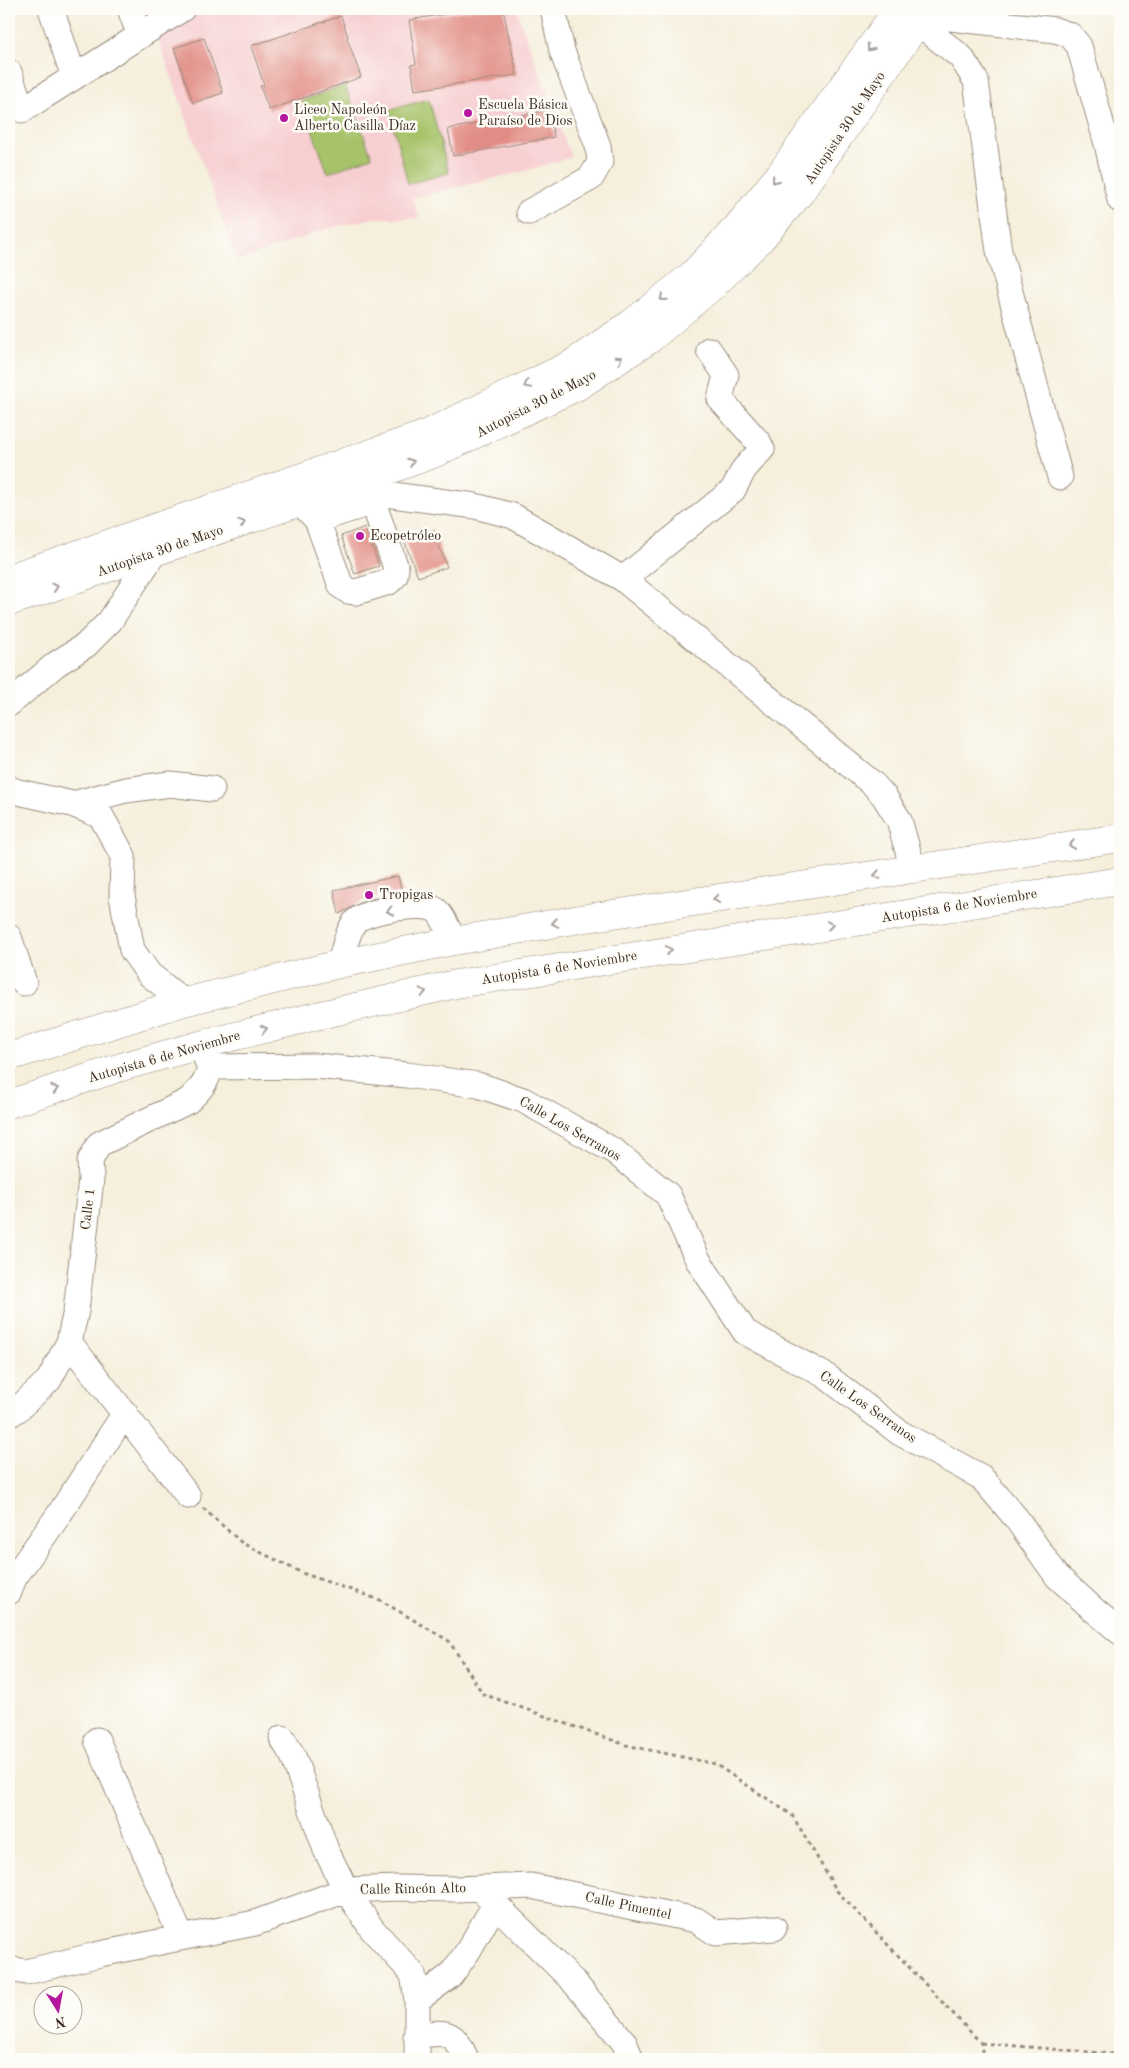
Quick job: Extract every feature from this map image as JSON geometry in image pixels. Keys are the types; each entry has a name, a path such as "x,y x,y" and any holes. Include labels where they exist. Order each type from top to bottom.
{"highway":[{"name":"Autopista 30 de Mayo","path":"9,602 154,553 308,511 374,489 433,454 578,386 650,339 715,284 766,233 800,192 922,14"},
{"name":"Autopista 30 de Mayo","path":"9,578 424,435 570,365 632,323 692,275 738,226 781,172 922,14"},
{"path":"9,1058 184,1002 340,964 454,941 580,919 1120,838"},
{"name":"Autopista 6 de Noviembre","path":"9,1104 121,1067 205,1056 316,1016 456,984 1120,881"}],"street":[{"path":"51,9 74,78"},
{"path":"130,9 140,36"},
{"path":"9,72 22,110 182,9"},
{"path":"529,212 591,178 600,162 598,146 562,51 553,9"},
{"path":"922,14 990,9"},
{"path":"922,14 1056,30 1070,35 1078,46 1113,134 1120,200"},
{"path":"922,14 961,57 976,82 1000,251 1060,477"},
{"path":"623,579 733,490 744,469 762,449 759,443 720,399 726,375 709,350"},
{"path":"308,511 341,586 348,591 356,592 389,582 395,576 396,568 374,489"},
{"path":"374,489 386,494 475,506 513,516 623,579 873,784 884,796 899,820 913,869"},
{"path":"9,704 56,664 86,645 110,621 154,553"},
{"path":"72,804 126,790 170,784 212,789"},
{"path":"9,788 14,791 72,804 101,816 123,856 122,896 132,950 149,974 184,1002"},
{"path":"340,964 355,922 364,916 405,907 429,907 437,911 454,941"},
{"path":"9,937 24,983"},
{"name":"Calle 1","path":"12,1407 49,1380 69,1342 76,1311 92,1179 90,1161 98,1144 188,1101 197,1093 207,1076 205,1056"},
{"name":"Calle Los Serranos","path":"205,1056 407,1075 478,1085 523,1100 614,1151 668,1195 698,1260 745,1332 826,1376 900,1433 981,1477 1016,1518 1057,1576 1120,1632"},
{"path":"69,1342 188,1496"},
{"path":"9,1592 14,1578 58,1516 125,1413"},
{"path":"282,1738 293,1756 326,1850 346,1890 372,1929 412,1974 417,2000 416,2048"},
{"path":"97,1740 181,1937"},
{"name":"Calle Pimentel","path":"487,1896 531,1886 696,1920 716,1933 774,1928"},
{"name":"Calle Rincón Alto","path":"9,1969 26,1972 100,1954 255,1923 346,1890 398,1888 487,1896"},
{"path":"417,2000 450,1975 468,1951 487,1896 573,1982 624,2042 631,2059"},
{"path":"416,2048 441,2032 459,2042 466,2059"}],"path":[{"path":"188,1496 242,1543 302,1573 380,1600 449,1641 483,1694 626,1745 715,1764 792,1815 836,1891 981,2044 983,2059"},
{"path":"981,2044 1120,2053"}],"shaded area":[{"path":"204,9 516,9 571,157 521,172 412,198 419,218 374,218 326,229 237,261 158,39"}],"green space":[{"path":"345,85 372,157 328,173 301,101"},
{"path":"429,99 449,173 408,184 389,110"}],"building":[{"path":"476,9 503,9 517,75 415,90 411,65 416,64 409,20"},
{"path":"341,16 361,77 269,110 260,86 264,85 251,46"},
{"path":"204,38 223,93 193,103 174,48"},
{"path":"549,110 554,137 453,156 448,129"},
{"path":"365,527 379,566 355,574 341,536"},
{"path":"433,530 447,567 418,577 404,540"},
{"name":"Tropigas","path":"398,876 402,893 366,900 339,914 334,890"}],"place":[{"name":"Escuela Básica Paraíso de Dios","path":"468,113"},
{"name":"Liceo Napoleón Alberto Casilla Díaz","path":"284,118"},
{"name":"Ecopetróleo","path":"360,536"},
{"name":"Tropigas","path":"369,895"}]}
